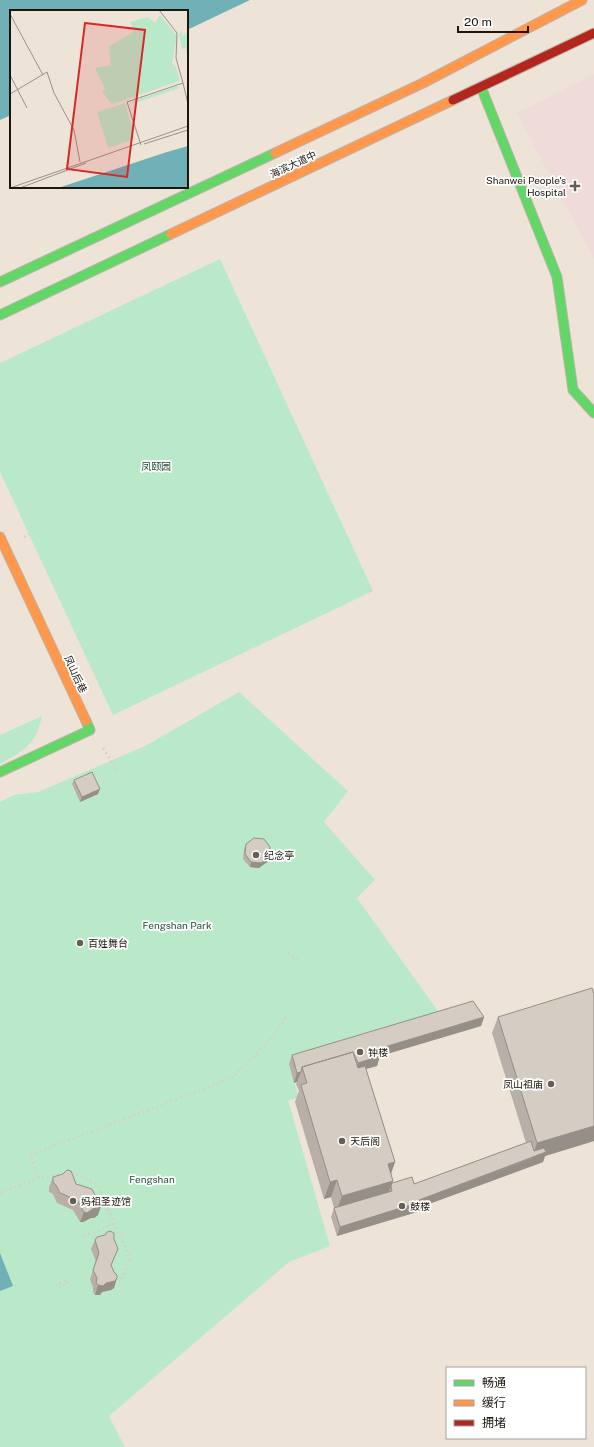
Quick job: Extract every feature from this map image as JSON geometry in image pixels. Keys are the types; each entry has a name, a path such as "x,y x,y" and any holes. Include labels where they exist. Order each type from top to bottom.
{"main road":[{"name":"海滨大道中","path":"0,282 423,83 582,0"},
{"name":"海滨大道中","path":"0,315 481,88 594,33"},
{"path":"481,88 557,277 573,390 594,414"},
{"name":"凤山后巷","path":"0,537 90,730"},
{"path":"0,772 90,730"}],"path":[{"path":"90,730 119,773"},
{"path":"288,953 300,962"},
{"path":"39,1178 30,1155 232,1078 271,1039 288,1015"},
{"path":"0,1193 39,1178 70,1172 97,1184 130,1259 120,1286"},
{"path":"84,1237 114,1223"},
{"path":"55,1286 67,1280 68,1283 58,1287 58,1289"}],"shaded area":[{"name":"Shanwei People's Hospital","path":"594,74 594,259 517,113"}],"green space":[{"name":"凤颐园","path":"220,259 373,591 113,715 0,472 0,363"},
{"name":"Fengshan Park","path":"239,692 348,791 324,822 375,880 357,898 443,1018 289,1064 299,1098 288,1100 330,1246 289,1262 109,1416 125,1447 0,1447 0,802 14,795 38,792 145,746"},
{"path":"42,716 36,734 28,746 0,764 0,735"}],"water":[{"path":"0,0 250,0 188,30 188,10 10,10 10,115 0,120"},
{"path":"0,1253 13,1286 0,1291"}],"building":[{"path":"92,772 100,789 82,797 74,780"},
{"name":"纪念亭","path":"254,838 264,839 270,847 269,857 261,863 251,862 245,854 246,844"},
{"name":"凤山祖庙","path":"592,988 594,994 594,1126 537,1143 498,1017"},
{"path":"473,1001 484,1017 378,1049 380,1056 358,1063 353,1052 302,1067 301,1072 297,1073 292,1055"},
{"name":"天后阁","path":"353,1052 358,1068 365,1066 395,1162 388,1164 393,1181 342,1196 337,1180 330,1182 301,1085 307,1083 302,1067"},
{"path":"531,1141 534,1151 544,1148 546,1152 419,1200 420,1202 340,1227 334,1208 392,1191 392,1183 412,1177 414,1184"},
{"path":"67,1170 71,1171 76,1184 92,1189 97,1199 102,1203 101,1206 97,1209 94,1208 87,1213 84,1212 77,1200 60,1193 53,1182 53,1177 63,1174"},
{"path":"110,1231 114,1233 114,1239 118,1249 111,1265 117,1275 117,1278 115,1281 106,1283 103,1286 96,1283 97,1278 93,1270 99,1253 95,1240 97,1237 105,1235"}],"traffic: fast":[{"path":"481,87 557,277 573,390 594,413"},
{"path":"0,282 275,153"},
{"path":"0,315 171,234"},
{"path":"0,772 90,730 86,721"}],"traffic: slow":[{"path":"275,153 423,83 582,0"},
{"path":"171,234 453,100"},
{"path":"0,537 86,721"}],"traffic: jam":[{"path":"453,100 594,33"}],"place":[{"name":"Shanwei People's Hospital","path":"575,186"},
{"name":"纪念亭","path":"256,855"},
{"name":"百姓舞台","path":"80,943"},
{"name":"钟楼","path":"360,1052"},
{"name":"凤山祖庙","path":"551,1084"},
{"name":"天后阁","path":"342,1141"},
{"name":"妈祖圣迹馆","path":"73,1201"},
{"name":"鼓楼","path":"402,1206"}],"park label":[{"name":"Fengshan","path":"152,1179"}]}
